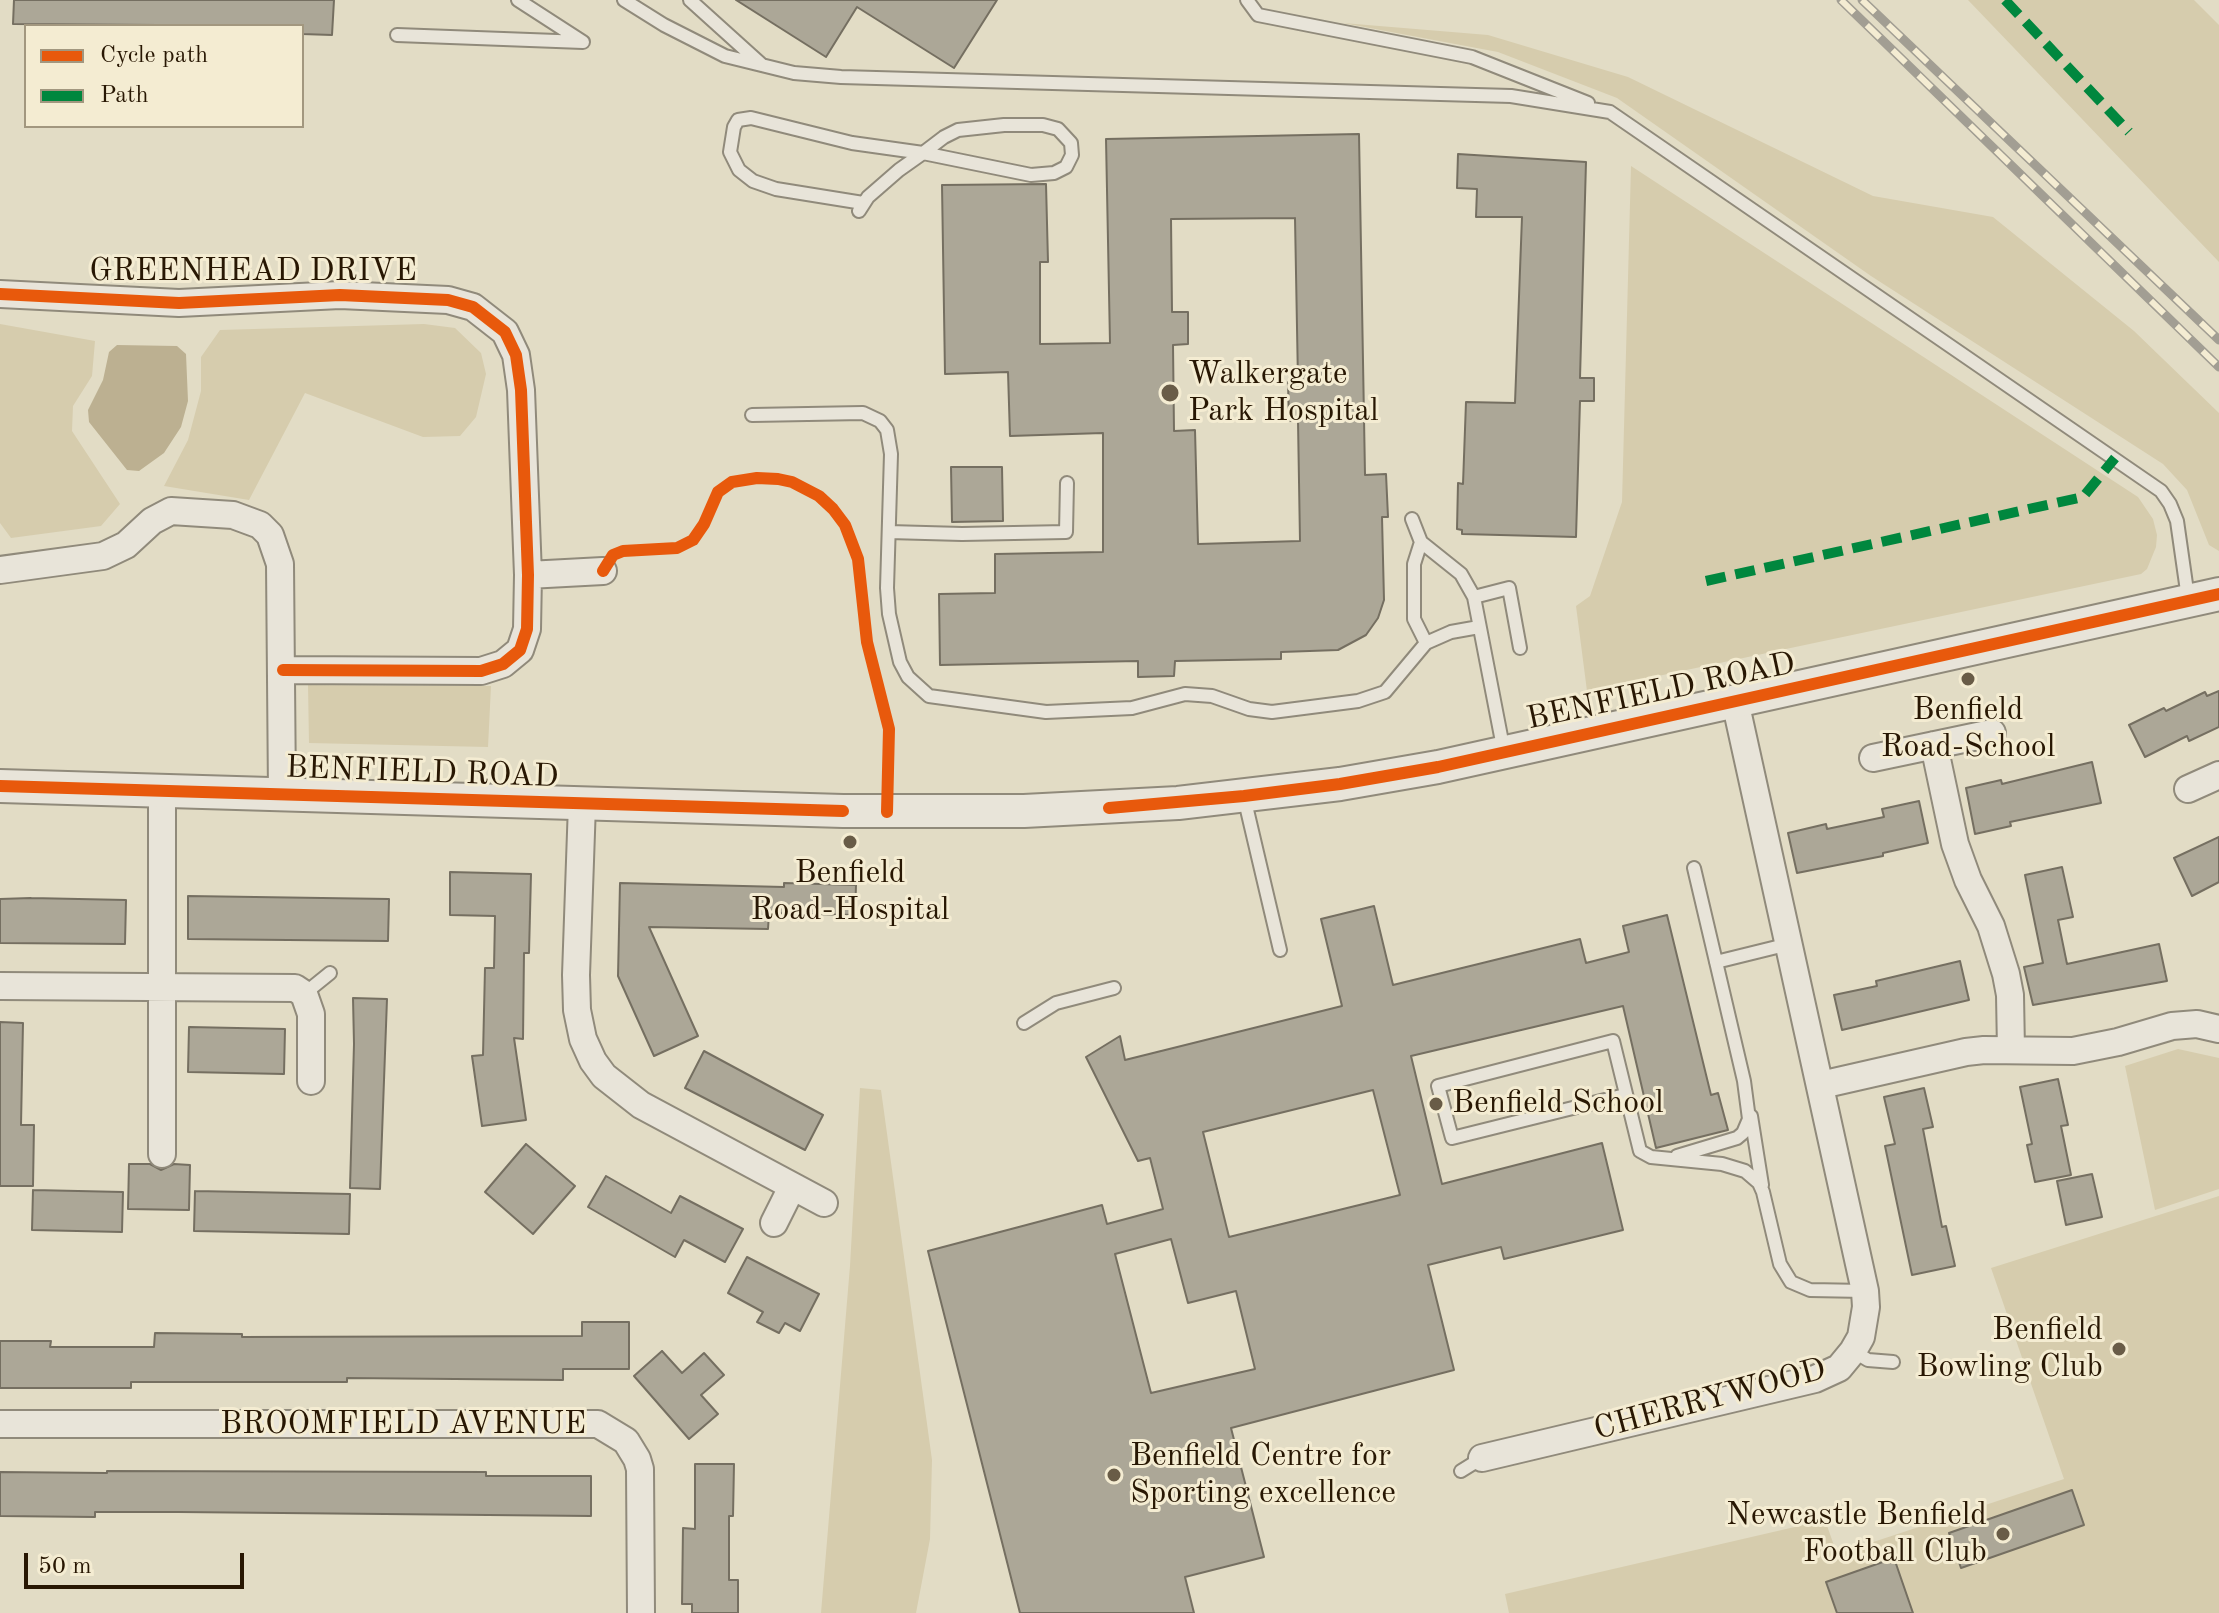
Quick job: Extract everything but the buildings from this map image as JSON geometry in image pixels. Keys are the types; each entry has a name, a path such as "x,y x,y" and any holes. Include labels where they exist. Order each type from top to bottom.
{"street":[{"name":"GREENHEAD DRIVE","path":"0,294 179,303 355,296 448,300 473,307 505,332 519,371 528,575 525,639 512,658 495,667 465,672 283,670"},
{"path":"0,570 103,556 126,545 152,521 171,511 233,515 260,525 270,535 280,564 282,794"},
{"path":"528,575 603,571"},
{"name":"BENFIELD ROAD","path":"0,786 843,811 1109,808 1340,784 1505,753 2204,598"},
{"name":"CHERRYWOOD","path":"1471,1464 1815,1379 1839,1368 1853,1351 1865,1321 1865,1291 1735,701"},
{"path":"1873,758 1992,733"},
{"path":"1934,745 1955,844 1968,880 1991,926 2006,974 2010,995 2011,1050"},
{"path":"2188,789 2219,775"},
{"path":"162,792 162,1154"},
{"path":"582,804 577,1010 583,1039 593,1061 604,1076 641,1105 824,1203"},
{"path":"0,986 285,986 304,994 311,1014 311,1081"},
{"path":"1821,1085 1966,1052 2073,1051 2185,1024 2219,1029"},
{"path":"774,1223 792,1187"},
{"name":"BROOMFIELD AVENUE","path":"0,1424 598,1424 626,1441 640,1469 641,1613"}],"lane":[{"path":"397,35 583,42 518,0"},
{"path":"624,0 700,45 725,56 794,73 841,77 1511,96 1610,112"},
{"path":"690,0 764,67"},
{"path":"1247,0 1258,15 1472,57 1610,112 2161,491 2177,521 2204,598"},
{"path":"923,153 899,170 861,207 753,181 739,170 730,152 738,120 751,118 852,143 923,153 1017,173 1054,173 1070,162 1072,149 1068,137 1052,127 1016,124 958,130 923,153"},
{"path":"752,415 863,413 880,421 890,441 889,614 900,662 917,688 929,696 1046,712 1132,708 1171,696 1200,694 1249,709 1272,712 1374,698 1393,685 1426,643 1451,632 1479,627"},
{"path":"889,532 1066,532 1067,483"},
{"path":"1412,519 1421,542 1461,574 1474,597 1505,753"},
{"path":"1421,542 1414,564 1414,619 1426,643"},
{"path":"1474,597 1509,588 1520,648"},
{"path":"1244,796 1280,950"},
{"path":"1694,868 1744,1081 1763,1192 1780,1264 1791,1282 1810,1290 1865,1291"},
{"path":"1716,962 1789,944"},
{"path":"304,994 330,973"},
{"path":"1024,1023 1056,1003 1114,988"},
{"path":"1625,1095 1452,1138 1438,1086 1613,1041 1640,1151 1651,1157 1734,1166 1753,1176 1763,1192"},
{"path":"1670,1158 1737,1138 1747,1127 1750,1110"},
{"path":"1853,1351 1868,1360 1893,1362"}],"shaded area":[{"path":"1968,0 2194,0 2219,25 2219,262"},
{"path":"1343,23 1488,35 1628,77 1873,196 1993,217 2134,331 2219,413 2219,551 2209,545 2187,490 2163,464 1871,276 1617,98 1498,52"},
{"path":"1631,166 2138,497 2153,519 2157,535 2156,547 2147,569 2141,574 1587,691 1576,606 1590,596 1622,502"},
{"path":"0,324 95,341 92,376 73,406 72,431 120,504 101,526 11,538 0,523"},
{"path":"424,324 455,328 481,353 486,374 476,417 460,436 423,437 305,393 249,500 164,486 188,440 201,391 201,357 220,330"},
{"path":"117,345 177,346 186,354 188,401 181,427 164,453 139,471 127,470 89,422 88,410 103,380 109,352"},
{"path":"308,685 491,686 488,747 309,743"},
{"path":"2178,1049 2219,1058 2219,1189 2155,1210 2125,1066"},
{"path":"860,1088 881,1090 932,1460 930,1539 916,1613 821,1613 850,1266"},
{"path":"2219,1196 2219,1613 1509,1613 1505,1594 1825,1520 1837,1554 2064,1479 1991,1268"}],"railway":[{"path":"1841,0 2219,367"},
{"path":"1862,0 2219,340"}],"marked path":[{"path":"2005,0 2129,132"},
{"path":"1706,581 2083,497 2115,458"}],"cycle path":[{"path":"0,294 179,303 340,295 448,300 473,307 505,332 516,355 521,390 528,575 527,629 520,650 503,664 481,671 283,670"},
{"path":"603,571 613,555 623,551 677,548 693,540 718,492 732,482 778,479 792,482 819,496 845,525 858,559 867,642 889,729 887,812"},
{"path":"1109,808 1244,796 1438,767 2219,594"},
{"path":"0,786 843,811"}],"place":[{"name":"Walkergate Park Hospital","path":"1170,393"},
{"name":"Benfield Road-School","path":"1968,679"},
{"name":"Benfield Road-Hospital","path":"850,842"},
{"name":"Benfield School","path":"1436,1104"},
{"name":"Benfield Bowling Club","path":"2119,1349"},
{"name":"Benfield Centre for Sporting excellence","path":"1114,1475"},
{"name":"Newcastle Benfield Football Club","path":"2003,1534"}]}
